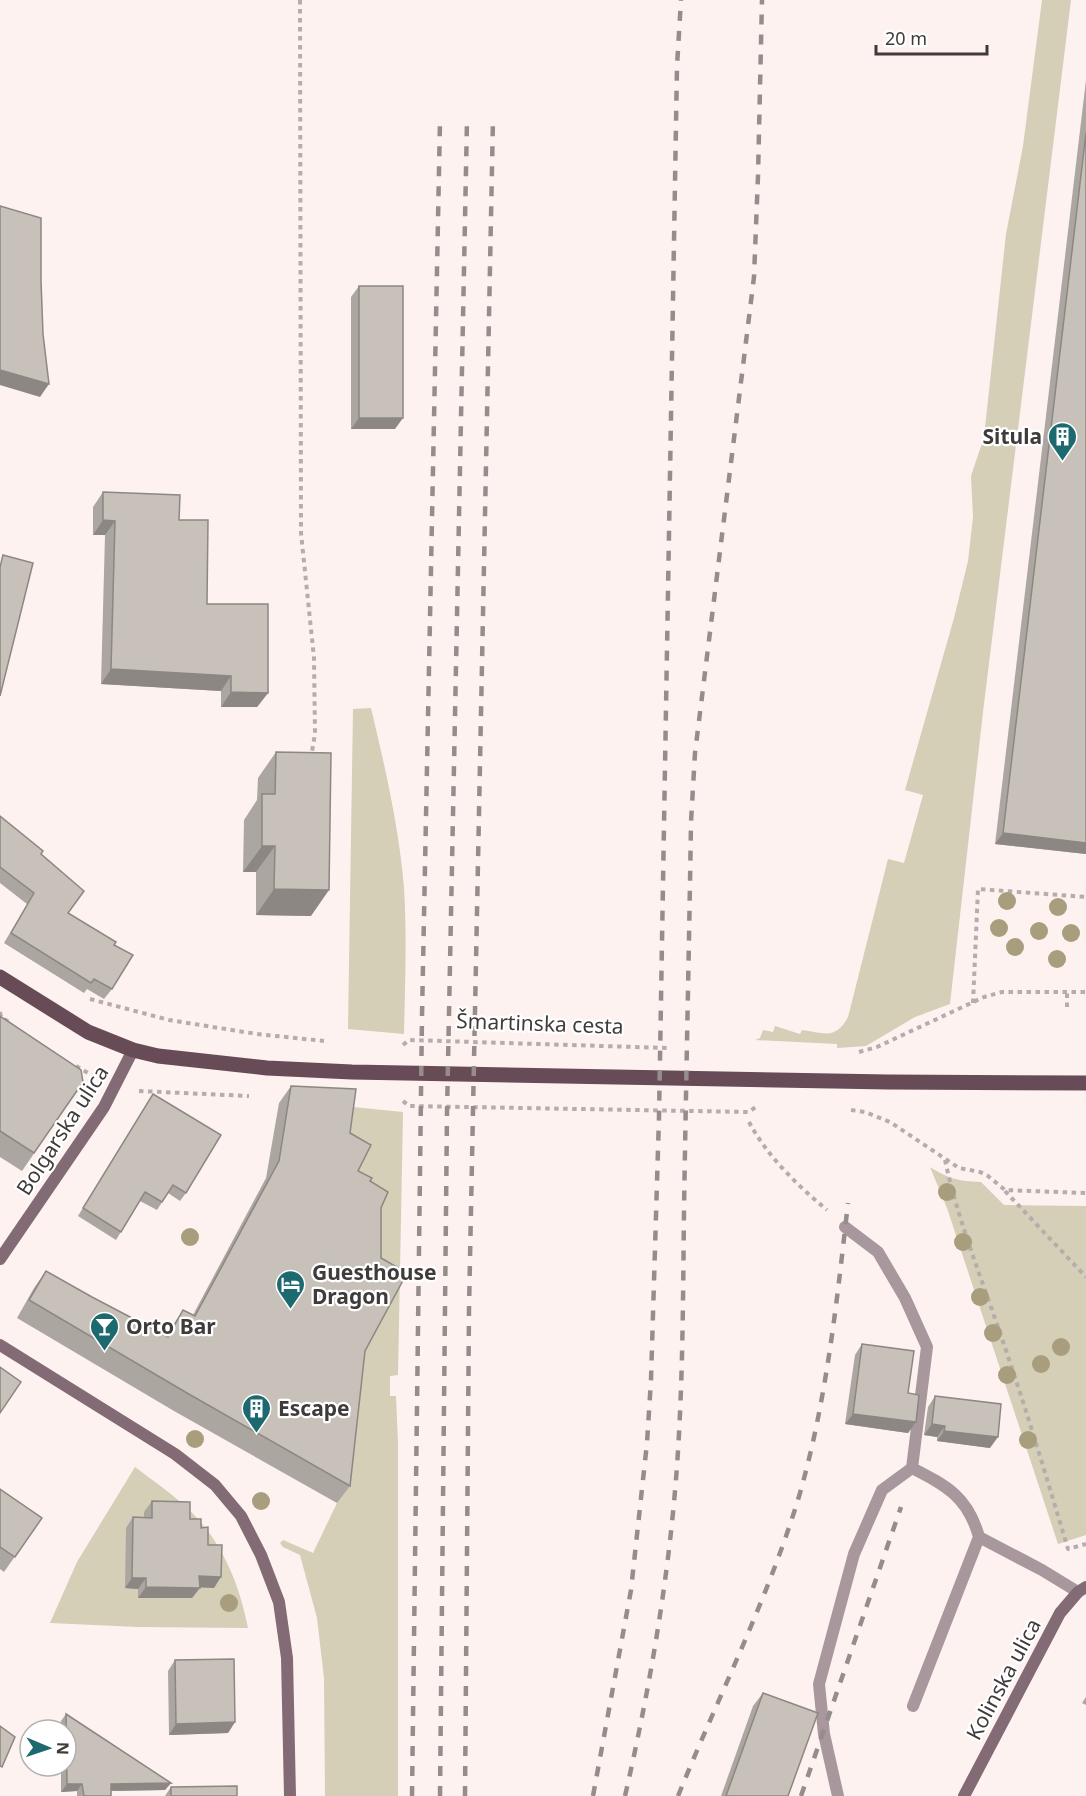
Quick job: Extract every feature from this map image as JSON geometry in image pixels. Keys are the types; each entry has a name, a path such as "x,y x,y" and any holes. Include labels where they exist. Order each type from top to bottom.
{"main road":[{"path":"0,977 88,1032 133,1050 158,1056 267,1068 888,1082 1086,1083"}],"street":[{"name":"Bolgarska ulica","path":"0,1259 104,1107 133,1050"},
{"path":"0,1345 175,1454 215,1485 241,1516 269,1574 280,1612 287,1658 290,1796"},
{"name":"Kolinska ulica","path":"964,1796 1060,1613 1082,1590"}],"lane":[{"path":"838,1796 824,1734 819,1684 854,1554 882,1490 912,1468 927,1347 905,1298 878,1252 845,1227"},
{"path":"912,1468 943,1484 960,1497 974,1520 979,1538 913,1706"},
{"path":"979,1538 1082,1590"}],"path":[{"path":"300,0 301,533 314,658 315,734 310,762"},
{"path":"973,1003 978,889 1086,897"},
{"path":"857,1053 877,1047 1002,992 1086,992"},
{"path":"1067,992 1067,1007"},
{"path":"82,996 100,1003 170,1020 257,1034 333,1042"},
{"name":"Šmartinska cesta","path":"401,1047 409,1040 668,1048"},
{"path":"400,1099 409,1106 749,1112 758,1106"},
{"path":"842,1109 865,1112 890,1122 959,1168 988,1176 1005,1190 1086,1277"},
{"path":"749,1122 760,1142 811,1197 845,1227"},
{"path":"945,1159 968,1243 1018,1385 1068,1549 1086,1544"},
{"path":"1005,1190 1086,1193"}],"shaded area":[{"path":"1042,0 1071,0 983,712 950,1004 915,1017 866,1046 837,1048 837,1044 755,1040 760,1038 763,1030 773,1032 775,1026 800,1034 802,1030 834,1032 848,1017 888,859 904,863 923,795 905,790 968,561 973,517 971,476 984,437 1006,234 1023,146"},
{"path":"371,708 391,797 402,865 406,961 404,1034 348,1029 353,709"},
{"path":"343,1106 403,1112 398,1375 390,1376 390,1396 396,1396 398,1443 398,1796 325,1796 324,1678 317,1618 300,1555 283,1547 280,1543 283,1540 313,1553 337,1503 353,1368 368,1275 337,1151"},
{"path":"930,1167 954,1179 981,1182 1004,1205 1086,1206 1086,1535 1058,1544 947,1208"},
{"path":"135,1467 167,1491 198,1519 219,1547 234,1578 248,1628 50,1623 77,1562"}],"building":[{"name":"Situla","path":"1086,133 1086,843 1003,833"},
{"path":"0,206 41,218 43,334 49,384 0,370"},
{"path":"359,286 403,286 403,418 359,418"},
{"path":"103,492 180,495 179,520 208,520 207,604 268,604 268,693 231,692 231,676 111,669 115,521 103,520"},
{"path":"3,555 33,563 0,696 0,567"},
{"path":"276,752 331,753 329,890 274,889 275,846 262,846 262,794 275,794"},
{"path":"0,816 43,851 41,854 84,891 68,913 116,942 114,945 133,955 112,989 94,979 91,983 11,933 34,893 0,867"},
{"path":"0,1016 81,1070 83,1082 34,1153 0,1131"},
{"name":"Guesthouse Dragon","path":"291,1086 356,1089 350,1133 371,1145 358,1171 372,1178 370,1181 388,1192 381,1208 381,1258 407,1273 365,1351 350,1486 29,1300 46,1271 168,1337 183,1310 195,1316 279,1161"},
{"path":"153,1094 221,1135 186,1193 173,1185 162,1202 145,1192 121,1232 83,1208"},
{"path":"862,1344 914,1351 908,1393 919,1395 916,1422 853,1414"},
{"path":"0,1367 21,1382 0,1413"},
{"path":"935,1396 1001,1404 998,1437 944,1431 945,1426 932,1424"},
{"path":"0,1489 42,1518 15,1557 0,1547"},
{"path":"152,1501 190,1502 190,1519 201,1519 201,1528 208,1527 208,1545 222,1545 221,1577 199,1576 200,1588 146,1587 146,1578 132,1578 133,1517 152,1518"},
{"path":"234,1659 235,1722 176,1724 175,1660"},
{"path":"763,1693 818,1713 788,1796 726,1796"},
{"path":"78,1722 171,1783 111,1784 111,1796 84,1796 82,1784 67,1784 67,1778 78,1778"},
{"path":"0,1726 15,1737 2,1767 0,1766"},
{"path":"237,1786 237,1796 171,1796 171,1787"}],"railway":[{"path":"593,1796 631,1590 647,1443 651,1380 659,1117 677,66 681,0"},
{"path":"625,1796 643,1714 657,1632 669,1549 677,1466 682,1338 691,822 695,753 754,277 762,0"},
{"path":"465,1796 469,1309 493,118"},
{"path":"440,1796 447,1113 467,120"},
{"path":"412,1796 422,1016 440,121"},
{"path":"678,1796 759,1608 800,1493 824,1385 848,1203"},
{"path":"801,1796 901,1507"}],"place":[{"name":"Situla","path":"1063,462"},
{"name":"Guesthouse Dragon","path":"291,1310"},
{"name":"Orto Bar","path":"105,1352"},
{"name":"Escape","path":"257,1434"}]}
